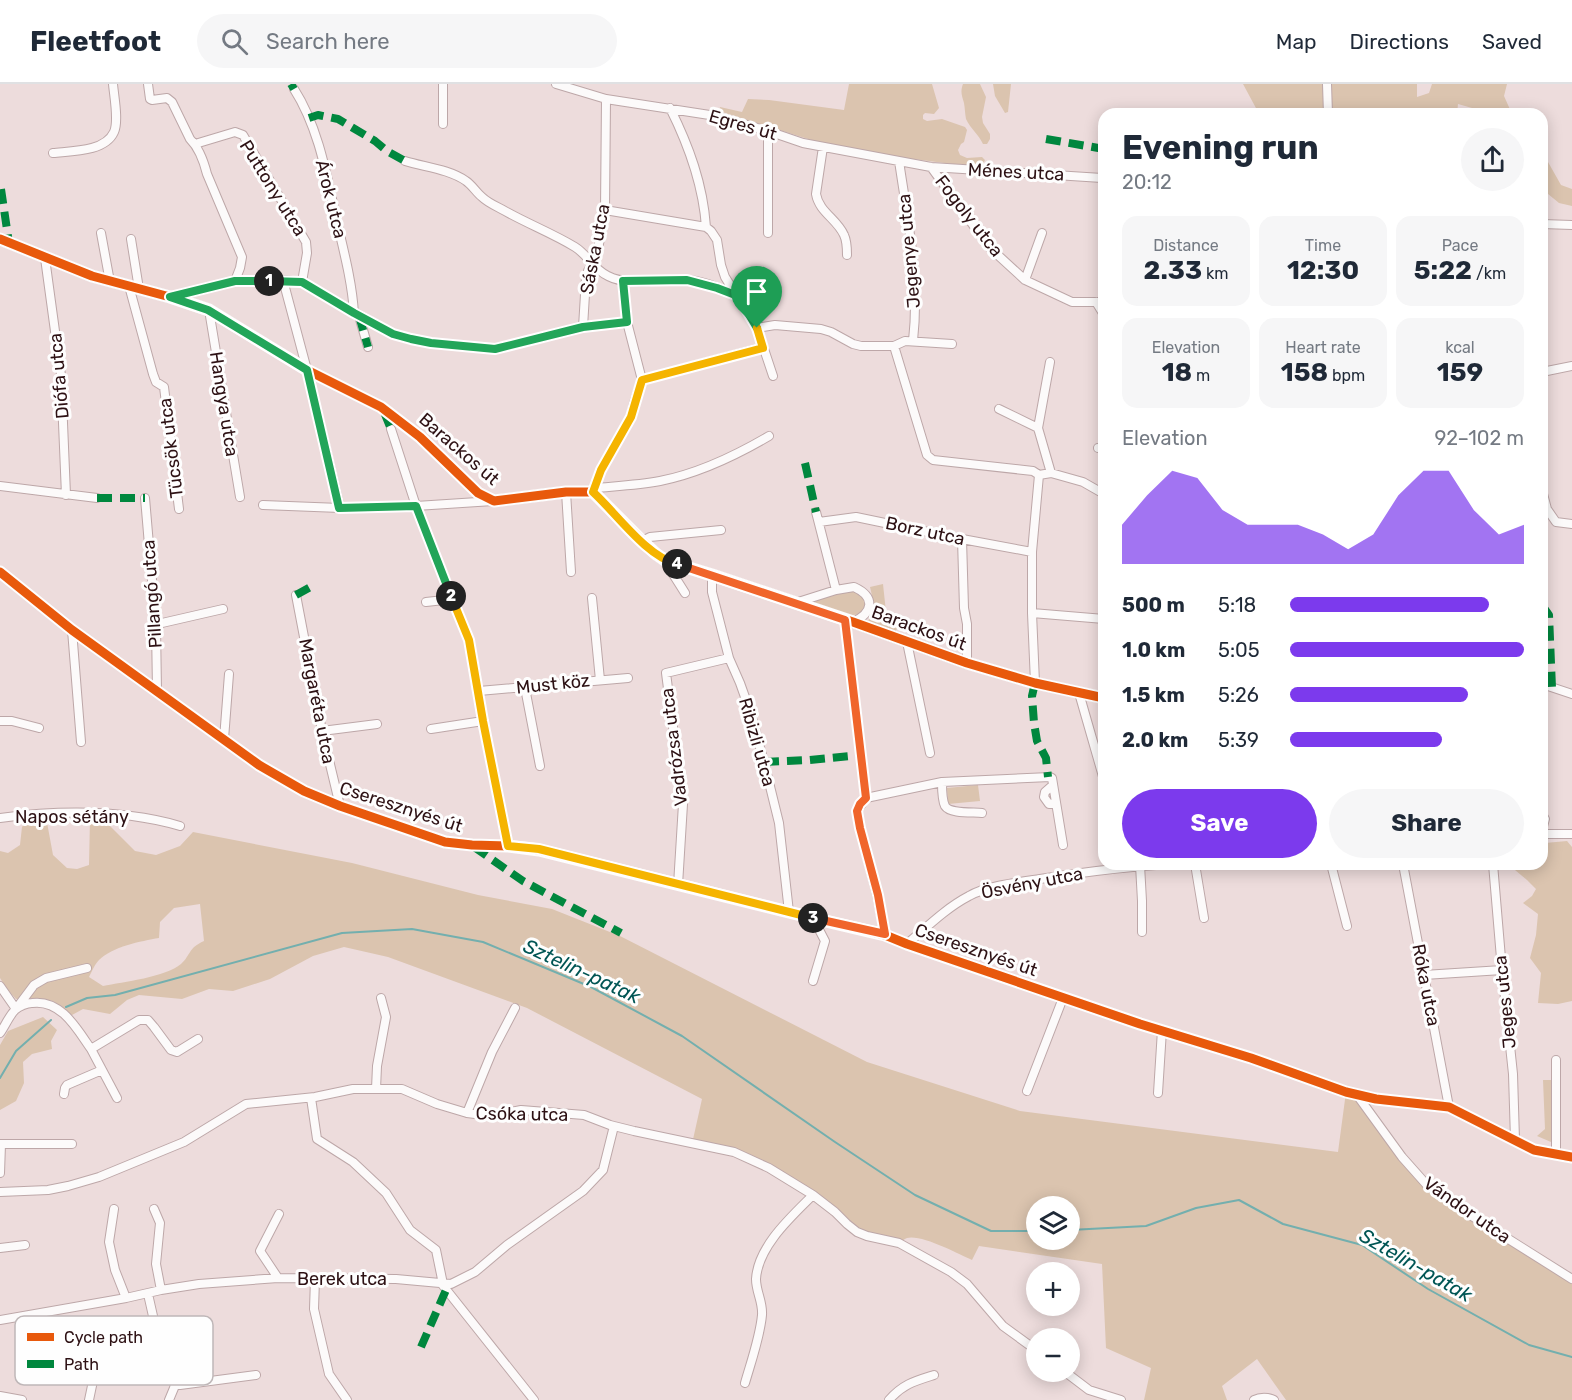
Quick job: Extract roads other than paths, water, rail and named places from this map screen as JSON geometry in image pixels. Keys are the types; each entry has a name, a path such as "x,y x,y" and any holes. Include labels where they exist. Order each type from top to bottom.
{"street":[{"path":"53,153 91,149 114,133 116,121 113,84"},
{"path":"148,84 150,99 167,98 172,102 190,139 204,161 207,174 242,257 235,281"},
{"path":"443,84 443,124"},
{"name":"Egres út","path":"556,84 606,99 716,116 803,143 931,167"},
{"path":"1327,84 1328,108"},
{"name":"Árok utca","path":"294,89 309,117 325,170 353,291 356,314 368,347"},
{"name":"Sáska utca","path":"583,327 586,278 597,255 605,210 606,99"},
{"path":"670,108 690,151 705,210 706,227"},
{"path":"768,131 768,233"},
{"name":"Puttony utca","path":"195,144 235,132 243,135 306,242 307,253 302,282"},
{"path":"823,147 817,199 822,209 843,233 847,255"},
{"path":"405,161 445,171 465,180 483,198 583,252 592,265 608,277 623,281 687,280 738,296"},
{"name":"Jegenye utca","path":"899,161 914,265 916,295 913,341"},
{"name":"Ménes utca","path":"931,167 1098,178"},
{"name":"Fogoly utca","path":"931,167 989,247 1025,280 1072,302 1098,302"},
{"path":"605,210 706,227 711,231 717,240 725,277 757,328 773,376"},
{"path":"1548,224 1572,225"},
{"path":"101,233 110,282"},
{"path":"1025,280 1042,233"},
{"name":"Barackos út","path":"0,239 110,282 170,297 208,310 307,370 395,416 478,493 494,501 594,490 642,541 666,561 849,621 967,663 1035,683 1098,697"},
{"name":"Tücsök utca","path":"131,239 134,288 153,374 156,382 164,387 179,509"},
{"name":"Diófa utca","path":"45,258 61,375 66,495"},
{"path":"283,280 307,370 339,508"},
{"path":"170,297 235,281 302,282 393,334 411,339 495,349 583,327 627,322"},
{"path":"623,281 627,322 642,380 631,417 609,454 594,490 663,480 704,469 740,453 769,436"},
{"name":"Hangya utca","path":"208,310 240,498"},
{"path":"757,328 775,324 831,332 861,346 894,346 905,341 952,344"},
{"path":"894,346 927,455 933,460 1033,471 1039,475 1051,473 1083,482 1098,491"},
{"path":"642,380 763,348"},
{"path":"1050,362 1038,428 1051,473"},
{"path":"1548,371 1572,366"},
{"path":"999,409 1038,428"},
{"path":"391,429 416,506 469,640 508,846"},
{"path":"1035,683 1032,552 1039,475"},
{"path":"0,486 97,498"},
{"path":"566,492 571,572"},
{"name":"Pillangó utca","path":"145,498 156,627 157,691"},
{"path":"263,505 339,508 494,501"},
{"path":"1548,510 1556,522 1572,524"},
{"path":"816,512 836,590"},
{"name":"Borz utca","path":"819,522 856,517 1032,552"},
{"path":"642,541 650,537 721,530"},
{"path":"962,539 964,608 968,624 967,663"},
{"name":"Barackos út","path":"666,561 685,593"},
{"name":"Cseresznyés út","path":"0,572 72,630 259,765 304,791 340,806 445,842 539,849 885,934 907,944 1063,998 1251,1058 1346,1092 1376,1099 1449,1107 1534,1150 1572,1157"},
{"name":"Ribizli utca","path":"712,575 712,592 729,658 750,711 779,823 789,912"},
{"path":"795,603 836,590 854,587 868,599 869,609 864,617 849,621 866,798"},
{"name":"Margaréta utca","path":"296,595 322,731 340,806"},
{"path":"592,598 600,680"},
{"path":"426,602 453,599"},
{"path":"156,627 162,623 223,609"},
{"path":"1032,613 1098,618"},
{"path":"72,630 81,742"},
{"path":"907,642 930,753"},
{"name":"Vadrózsa utca","path":"678,885 683,804 666,673 729,658"},
{"path":"224,739 229,674"},
{"name":"Must köz","path":"478,691 628,678"},
{"path":"1548,686 1572,694"},
{"path":"525,688 540,766"},
{"path":"1079,693 1098,759"},
{"path":"0,721 12,721 39,728"},
{"path":"431,729 483,721"},
{"path":"322,731 377,724"},
{"path":"885,934 878,895 857,811 866,798 942,782 1048,777 1052,778 1063,845"},
{"path":"942,782 944,804 948,808 954,811 982,813"},
{"name":"Napos sétány","path":"0,818 39,813 116,813 180,826"},
{"path":"1548,832 1572,834"},
{"name":"Ösvény utca","path":"907,944 970,895 1017,882 1099,870"},
{"path":"1134,870 1142,901 1142,932"},
{"path":"1196,870 1204,918"},
{"path":"1332,870 1347,926"},
{"name":"Róka utca","path":"1404,870 1449,1107"},
{"name":"Jeges utca","path":"1494,870 1513,1074 1515,1140"},
{"path":"813,918 825,941 813,981"},
{"path":"0,1033 34,985 46,978 87,968"},
{"path":"1424,975 1502,970"},
{"path":"0,986 16,1009"},
{"path":"376,1089 377,1066 386,1017 381,998"},
{"path":"1027,1091 1063,998"},
{"path":"16,1009 26,1004 43,1002 71,1020 91,1049 117,1098"},
{"path":"467,1113 492,1052 515,1008"},
{"path":"91,1049 139,1020 148,1020 174,1052 198,1039"},
{"path":"1158,1093 1162,1030"},
{"path":"1556,1060 1557,1155"},
{"path":"64,1094 67,1085 102,1070"},
{"name":"Csóka utca","path":"0,1192 48,1190 99,1177 184,1142 246,1104 310,1098 353,1089 402,1089 437,1104 467,1113 491,1116 521,1110 584,1115 614,1126 734,1152 769,1167 813,1195 857,1232 899,1243 951,1272 967,1284 1003,1326 1026,1343"},
{"name":"Vándor utca","path":"1357,1095 1402,1157 1425,1184 1572,1279"},
{"path":"310,1098 317,1138 353,1162 386,1193 410,1230 436,1250 442,1284 534,1400"},
{"name":"Berek utca","path":"25,1316 199,1284 278,1278 396,1279 451,1284 475,1272 507,1245 583,1191 603,1170 614,1126"},
{"path":"0,1173 1,1144 72,1144"},
{"path":"745,1383 762,1314 756,1278 759,1265 769,1245 785,1223 813,1195"},
{"path":"114,1209 109,1242 115,1270 126,1298"},
{"path":"154,1209 160,1223 156,1264 161,1290"},
{"path":"278,1278 260,1251 279,1214"},
{"path":"0,1248 25,1245"},
{"path":"315,1279 314,1309 329,1374 347,1400"},
{"path":"148,1294 153,1316"},
{"name":"Berek utca","path":"0,1320 15,1318"},
{"path":"213,1381 256,1375"},
{"path":"889,1400 913,1381 934,1375"},
{"path":"1078,1382 1089,1390 1120,1400"},
{"path":"88,1400 91,1385"},
{"path":"169,1400 175,1385"},
{"path":"0,1396 22,1400"},
{"path":"1254,1400 1270,1398 1274,1400"}],"waterway":[{"name":"Sztelin-patak","path":"66,1007 87,998 115,995 342,933 412,929 483,942 591,987 682,1036 915,1195 991,1231 1026,1231"},
{"name":"Sztelin-patak","path":"0,1078 16,1051 51,1020"},
{"name":"Sztelin-patak","path":"1080,1229 1146,1226 1196,1208 1239,1200 1283,1224 1362,1245 1428,1289 1529,1345 1572,1357"}]}
